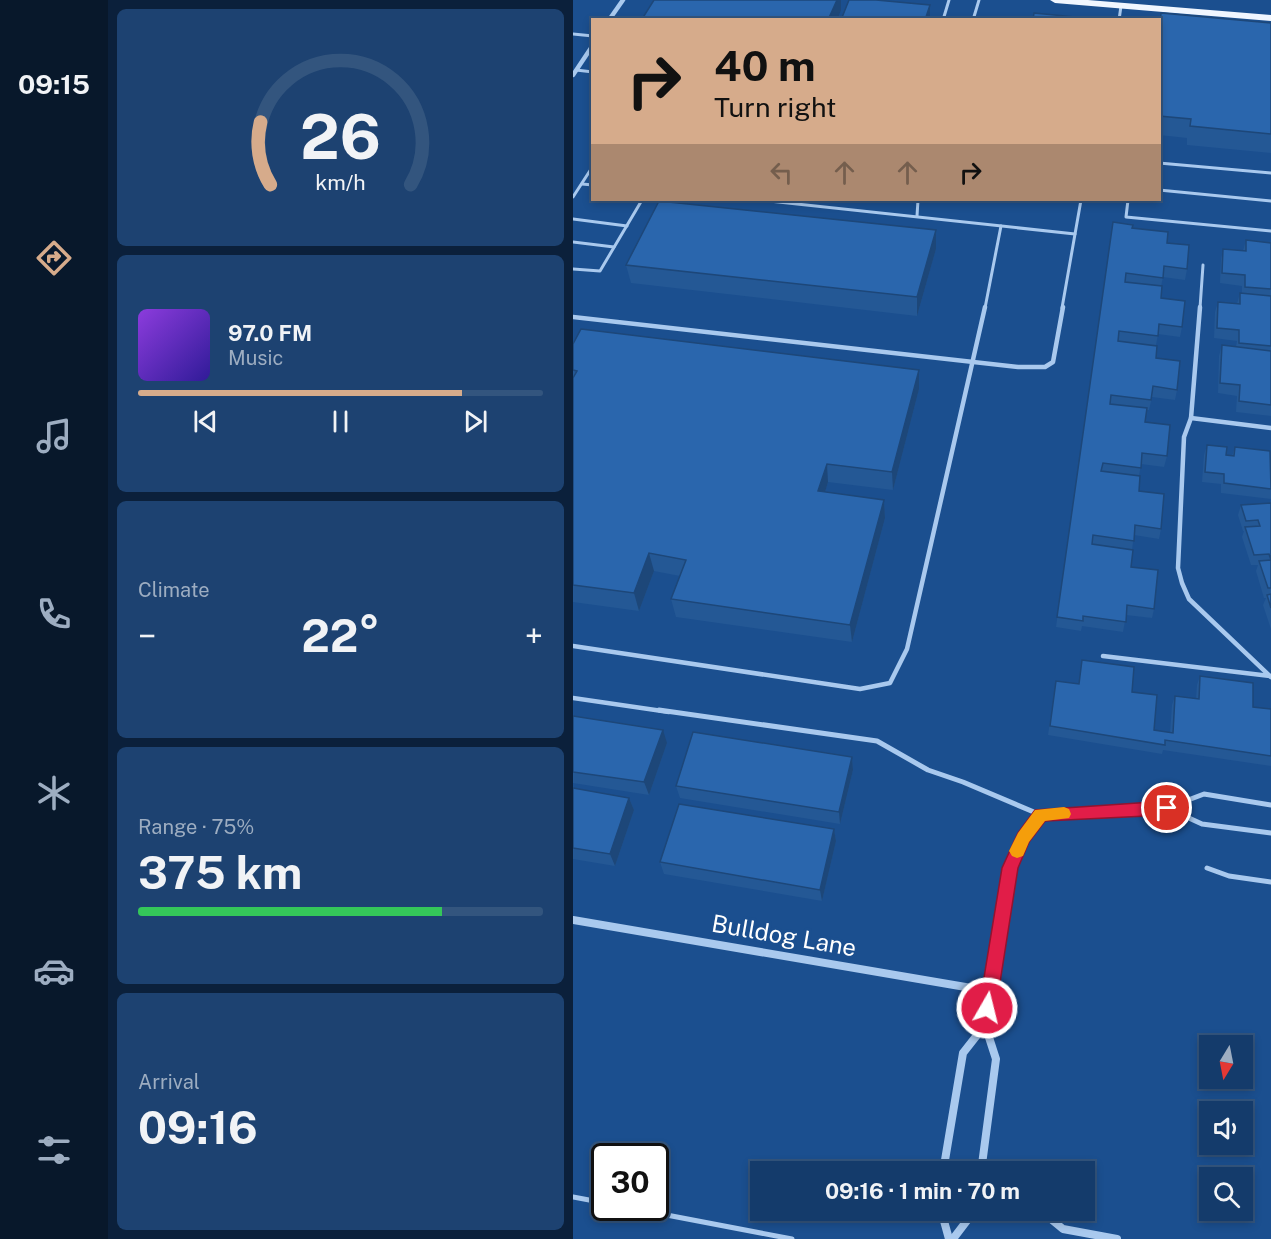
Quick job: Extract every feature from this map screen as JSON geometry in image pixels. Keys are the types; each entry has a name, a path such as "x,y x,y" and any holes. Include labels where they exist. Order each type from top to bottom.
{"main road":[{"path":"1055,0 1271,18"}],"street":[{"path":"610,18 623,0"},
{"path":"573,75 591,48"},
{"path":"982,1161 996,1059 985,1025 989,991 1010,868 1023,838 1041,815"},
{"name":"Bulldog Lane","path":"573,920 989,991"},
{"path":"945,1161 963,1053 985,1025"},
{"path":"945,1221 951,1239"},
{"path":"951,1239 966,1221"},
{"path":"1053,1221 1063,1229 1117,1239"}],"lane":[{"path":"944,18 949,0"},
{"path":"974,18 979,0"},
{"path":"1119,18 1121,6"},
{"path":"573,34 591,36"},
{"path":"576,70 591,72"},
{"path":"1161,163 1271,174"},
{"path":"573,197 591,169"},
{"path":"582,184 591,185"},
{"path":"1161,190 1271,201"},
{"path":"573,269 600,271 641,201"},
{"path":"772,201 1075,234"},
{"path":"828,206 832,201"},
{"path":"917,216 918,201"},
{"path":"574,318 974,362 1045,367 1053,362 1081,201"},
{"path":"1128,201 1126,217 1271,231"},
{"path":"573,219 627,226"},
{"path":"573,645 860,689 890,683 907,649 974,362 1001,226"},
{"path":"573,242 614,247"},
{"path":"1203,265 1191,418 1184,437 1178,568 1189,599 1270,677"},
{"path":"1191,418 1271,428"},
{"path":"1103,656 1270,677"},
{"path":"573,698 877,741 928,770 963,782 1041,815 1167,808 1204,794 1271,805"},
{"path":"1167,808 1202,824 1271,833"},
{"path":"1207,868 1229,876 1271,882"},
{"path":"573,1197 591,1200"},
{"path":"669,1215 792,1239"}],"building":[{"path":"654,0 837,0 829,18 643,18"},
{"path":"849,0 930,5 926,18 842,18"},
{"path":"1034,13 1085,18 1033,18"},
{"path":"1161,13 1271,23 1271,134 1190,126 1191,119 1161,116"},
{"path":"659,201 936,230 917,297 626,265"},
{"path":"1113,222 1133,225 1132,228 1168,232 1167,243 1189,245 1187,269 1164,266 1163,278 1126,273 1125,282 1162,286 1161,298 1185,301 1182,327 1159,324 1158,336 1119,331 1118,341 1157,346 1156,358 1180,361 1177,390 1153,386 1151,400 1111,395 1110,404 1147,408 1145,422 1170,425 1167,456 1142,453 1141,468 1103,463 1101,471 1140,476 1139,491 1164,494 1161,529 1135,525 1134,541 1093,535 1092,544 1133,550 1131,567 1158,570 1154,609 1127,605 1126,622 1083,616 1083,621 1057,617"},
{"path":"1246,240 1271,243 1271,289 1245,287 1245,275 1222,273 1223,249 1246,251"},
{"path":"1240,293 1271,296 1271,346 1239,343 1239,330 1217,328 1218,302 1240,304"},
{"path":"581,329 919,370 892,472 827,464 818,491 884,500 850,625 671,599 686,560 649,553 634,593 573,585 573,378 577,371 573,370 573,344"},
{"path":"1222,345 1271,351 1271,405 1239,401 1240,385 1220,383"},
{"path":"1207,445 1227,447 1226,455 1234,456 1235,447 1270,451 1271,489 1224,483 1224,474 1205,472"},
{"path":"1271,503 1271,560 1269,554 1254,555 1245,527 1260,526 1258,520 1246,521 1241,505"},
{"path":"1271,560 1271,588 1268,588 1259,561"},
{"path":"1271,594 1271,608 1267,595"},
{"path":"1082,660 1134,667 1132,692 1157,695 1154,730 1173,733 1175,696 1199,699 1200,676 1253,683 1253,707 1271,709 1271,756 1165,740 1165,745 1050,726 1056,681 1079,684"},
{"path":"573,716 663,730 644,782 573,772"},
{"path":"693,732 852,757 839,812 676,786"},
{"path":"573,788 629,798 610,854 573,848"},
{"path":"679,804 834,829 820,890 660,862"}],"slow traffic":[{"path":"1017,851 1023,838 1041,815 1064,814"}],"route":[{"path":"987,1008 1010,868 1023,838 1041,815 1167,808"}]}
